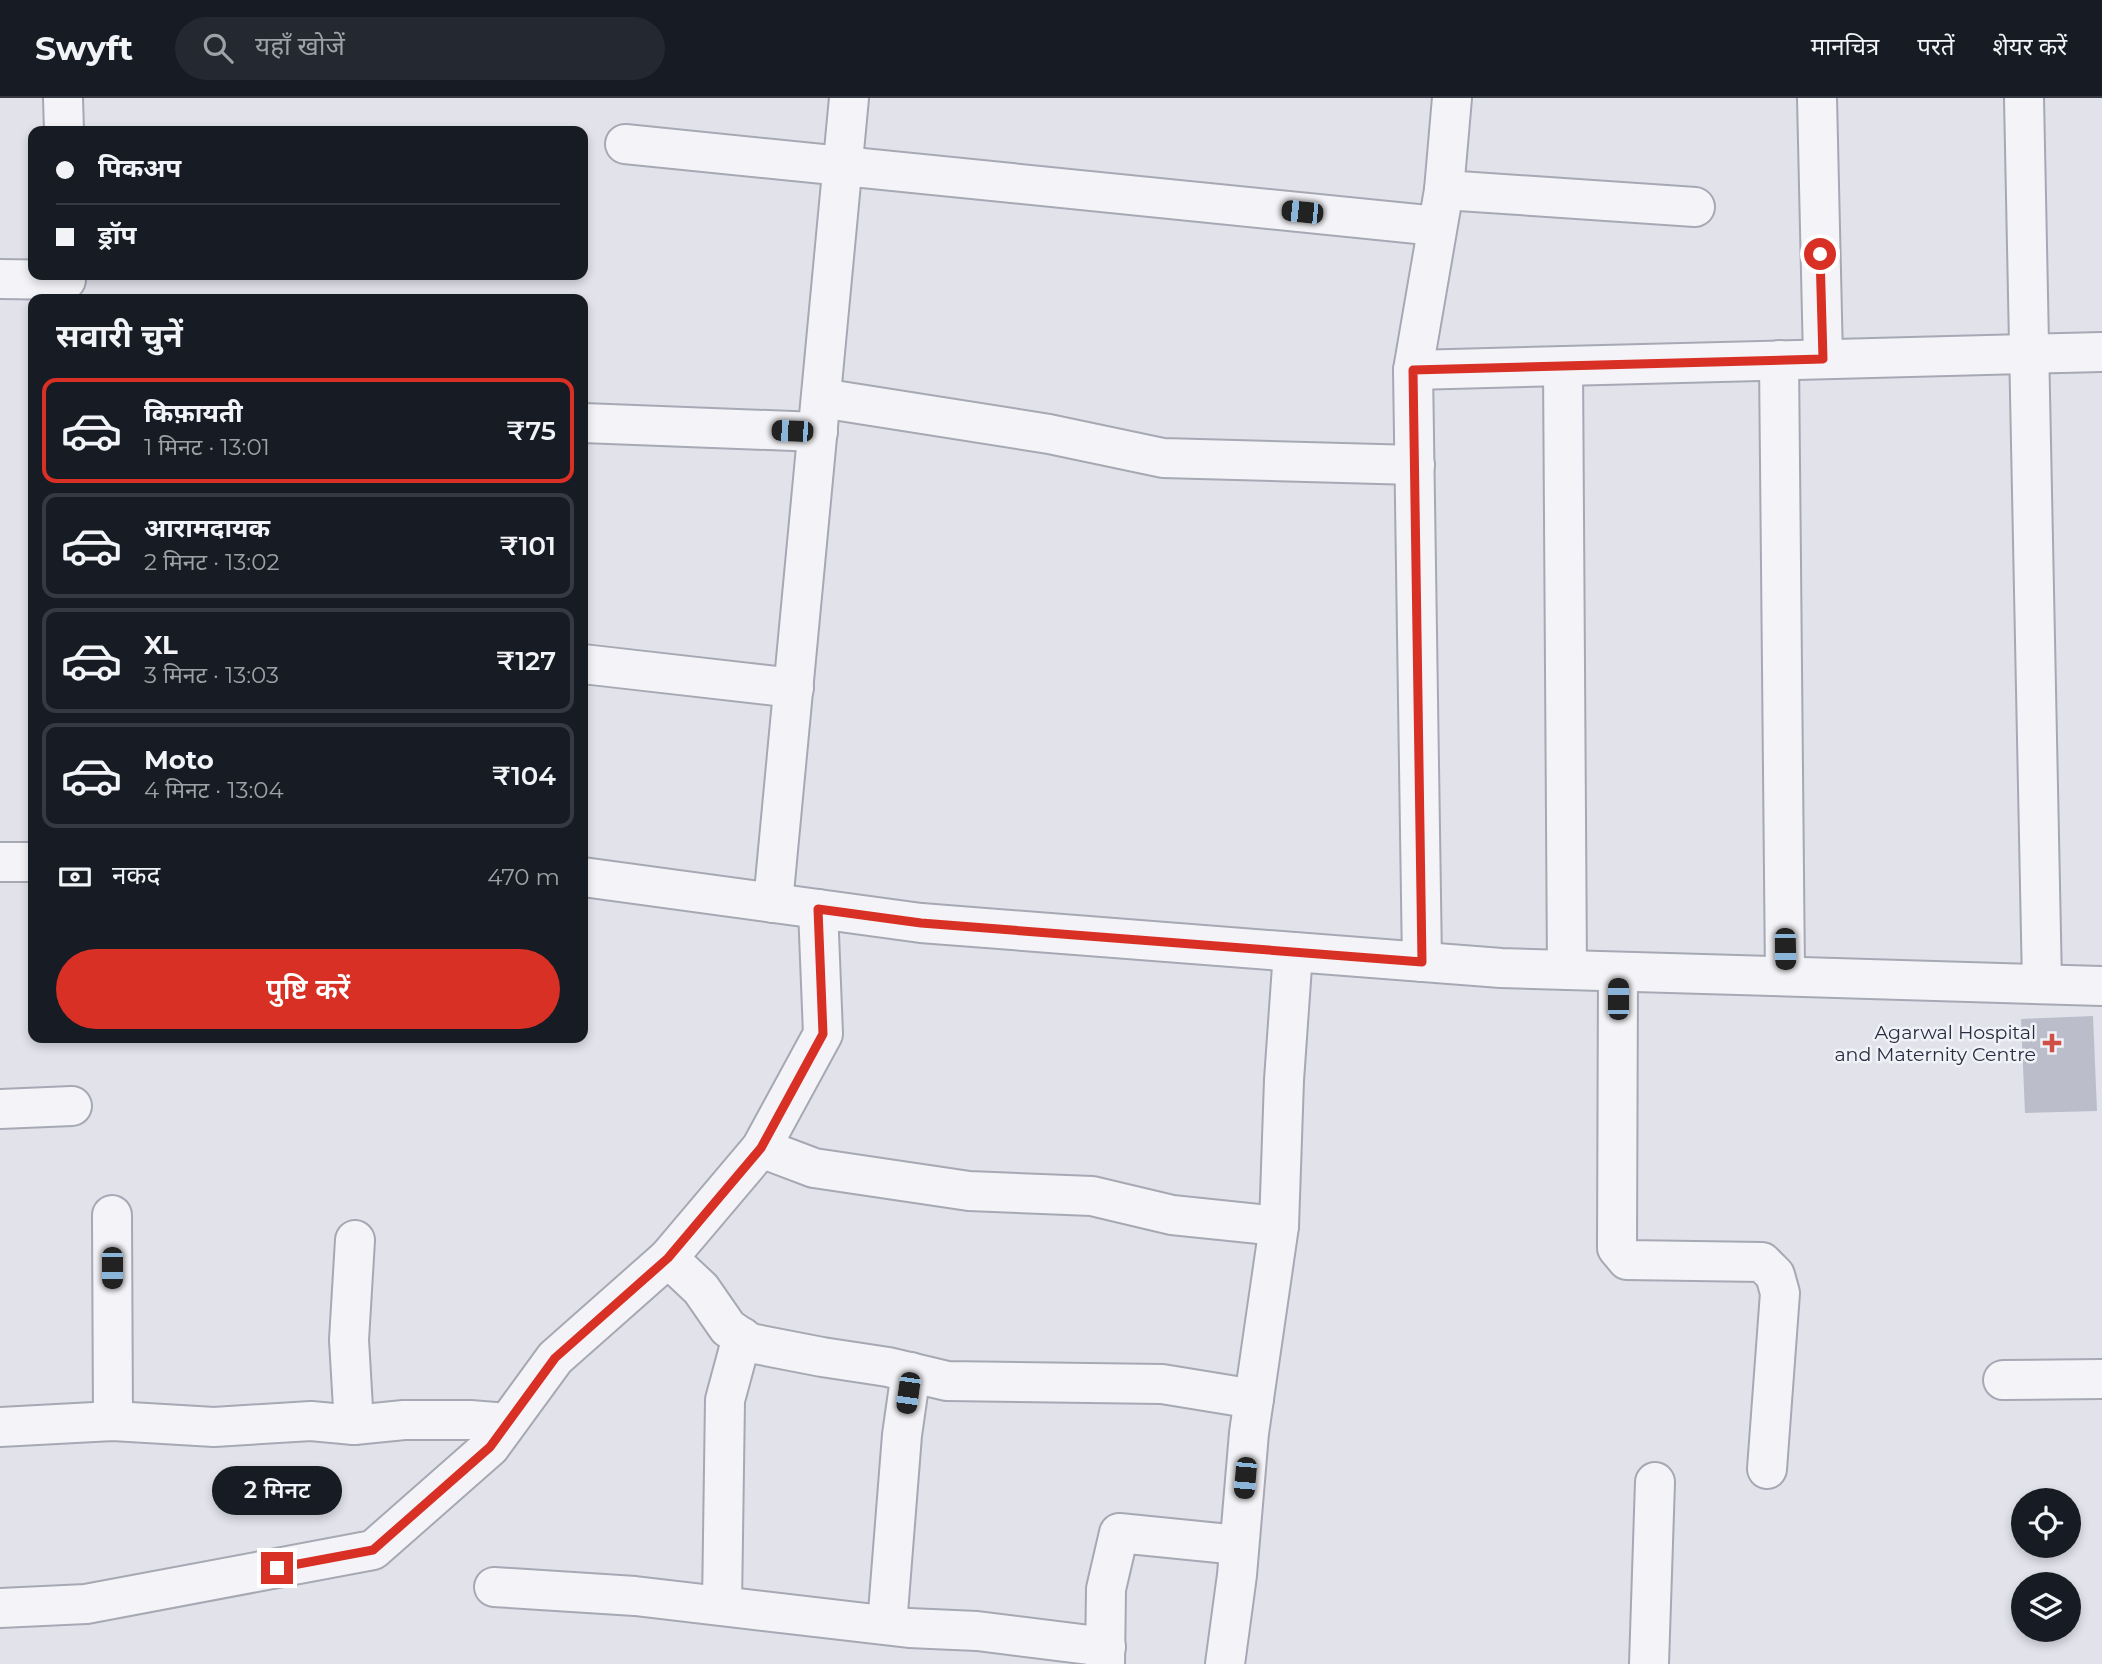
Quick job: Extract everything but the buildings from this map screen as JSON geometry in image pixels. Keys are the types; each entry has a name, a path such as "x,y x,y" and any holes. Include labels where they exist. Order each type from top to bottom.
{"street":[{"path":"63,98 64,126"},
{"path":"774,904 849,98"},
{"path":"1422,962 1413,370 1440,208 1452,98"},
{"path":"1816,98 1823,359"},
{"path":"2024,98 2042,984"},
{"path":"625,144 843,165 1440,208 1695,206"},
{"path":"0,279 66,285"},
{"path":"1413,370 2102,352"},
{"path":"1779,360 1786,976"},
{"path":"1563,366 1567,970"},
{"path":"588,424 819,415 1049,434 1163,458 1415,465"},
{"path":"588,665 794,688"},
{"path":"0,862 28,862"},
{"path":"588,878 921,923 1422,962 1618,972 2102,986"},
{"path":"0,1608 86,1604 373,1550 490,1447 555,1358 668,1258 761,1148 823,1034 818,909"},
{"path":"1225,1664 1254,1399 1279,1226 1284,1080 1293,952"},
{"path":"1618,972 1617,1248 1627,1260 1762,1262 1775,1275 1780,1293 1767,1469"},
{"path":"0,1109 72,1106"},
{"path":"761,1148 814,1168 969,1191 1092,1196 1171,1215 1279,1226"},
{"path":"112,1215 113,1421"},
{"path":"354,1425 349,1340 355,1240"},
{"path":"668,1258 701,1289 729,1328 750,1343 947,1381 1162,1384 1254,1399"},
{"path":"722,1605 726,1401 741,1337"},
{"path":"887,1625 902,1436 911,1372"},
{"path":"2003,1380 2102,1380"},
{"path":"0,1427 113,1421 214,1427 311,1421 354,1425 404,1420 507,1423"},
{"path":"1649,1664 1654,1482"},
{"path":"494,1587 635,1596 887,1625 977,1631 1106,1655 1106,1590 1119,1533 1240,1545"}],"place":[{"name":"Agarwal Hospital and Maternity Centre","path":"2052,1043"}],"route":[{"path":"277,1568 373,1550 490,1447 555,1358 668,1258 761,1148 823,1034 818,909 921,923 1422,962 1413,370 1823,359 1820,254"}]}
